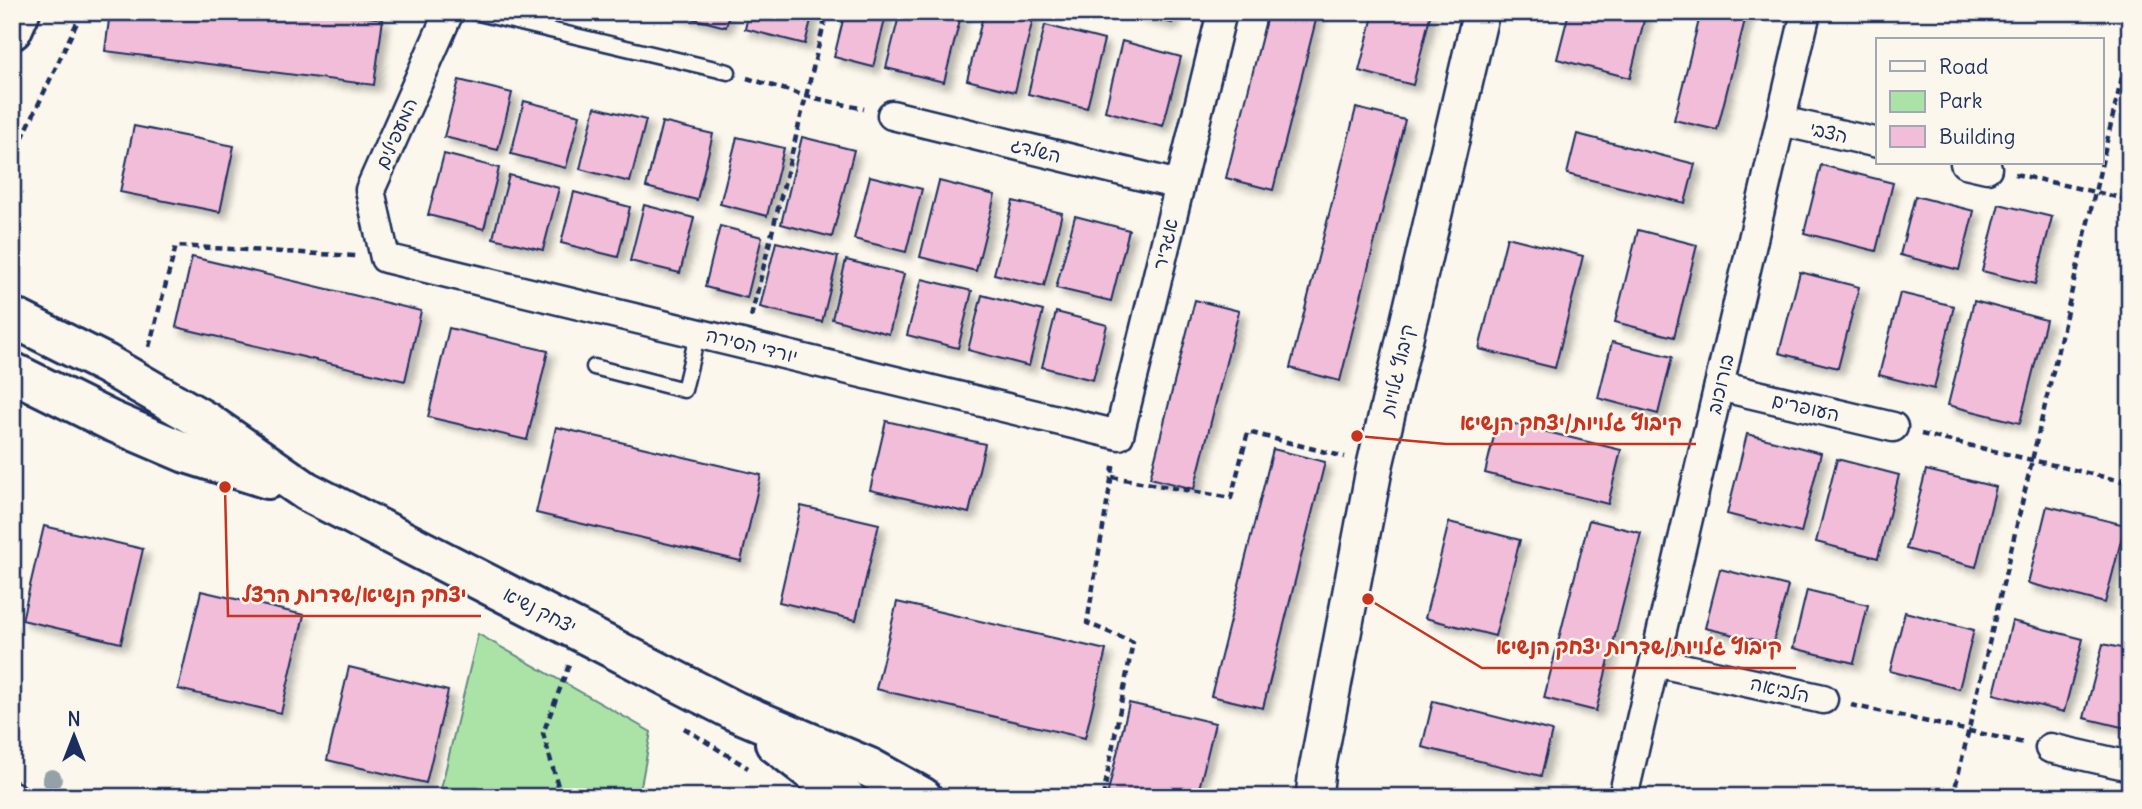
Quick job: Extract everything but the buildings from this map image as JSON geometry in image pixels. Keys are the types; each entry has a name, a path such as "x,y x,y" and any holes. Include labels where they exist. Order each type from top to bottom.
{"main road":[{"path":"12,30 20,12"},
{"name":"יצחק נשיא","path":"12,317 208,423 306,491 735,711 870,768 922,797"},
{"name":"יצחק נשיא","path":"12,372 111,421 186,453 306,491"},
{"name":"יצחק נשיא","path":"735,711 845,797"}],"street":[{"name":"המעפילים","path":"385,258 370,190 449,12"},
{"name":"אגדיר","path":"1119,435 1222,12"},
{"name":"קיבוץ גלויות","path":"1312,788 1375,465 1481,12"},
{"name":"בורוכוב","path":"1623,797 1807,12"},
{"name":"השלדג","path":"892,115 1179,186"},
{"name":"הצבי","path":"1781,121 1876,143"},
{"name":"יורדי הסירה","path":"385,258 1119,435"},
{"name":"העופרים","path":"1719,386 1893,427"},
{"name":"הלביאה","path":"1655,662 1823,699"},
{"path":"2050,748 2130,766"}],"lane":[{"path":"474,12 728,72"},
{"path":"594,367 684,390 698,332"}],"path":[{"path":"12,160 82,12"},
{"path":"744,344 827,12"},
{"path":"2104,157 2130,43"},
{"path":"728,72 806,96 892,115"},
{"path":"1953,797 2102,164"},
{"path":"1976,165 2130,200"},
{"path":"140,384 176,246 385,258"},
{"path":"1893,427 2130,483"},
{"path":"1112,477 1231,498 1248,432 1375,465"},
{"path":"1103,797 1133,642 1087,623 1119,435"},
{"path":"561,797 543,733 582,631"},
{"path":"1823,699 2050,748"}],"green space":[{"path":"478,634 651,732 639,797 439,797"}],"place":[{"name":"קיבוץ גלויות/יצחק הנשיא","path":"1357,436"},
{"name":"יצחק הנשיא/שדרות הרצל","path":"225,487"},
{"name":"קיבוץ גלויות/שדרות יצחק הנשיא","path":"1368,599"}]}
